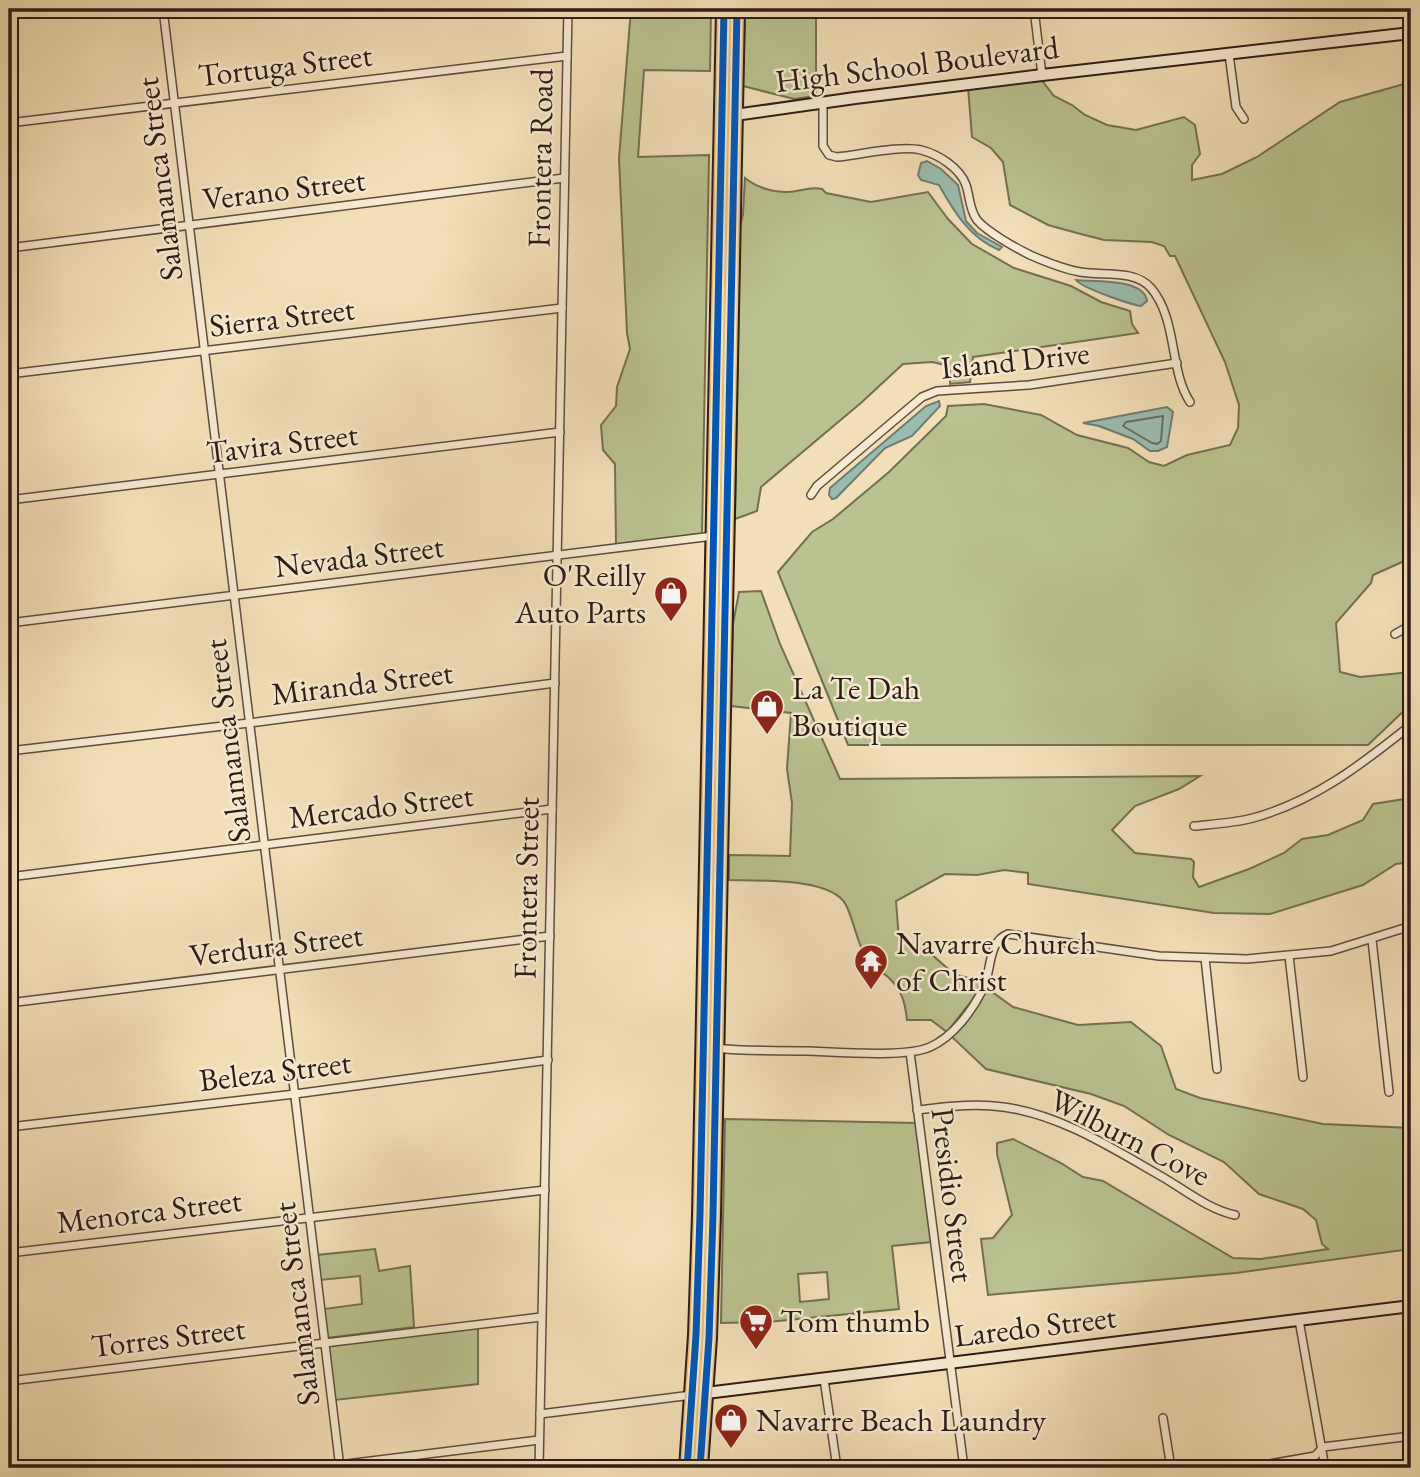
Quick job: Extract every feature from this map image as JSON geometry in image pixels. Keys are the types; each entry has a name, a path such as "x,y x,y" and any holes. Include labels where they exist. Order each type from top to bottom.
{"highway":[{"path":"699,1468 701,1179 724,667 730,381 729,116 724,9"},
{"path":"687,1468 699,1394 712,1242 716,1048 708,819 714,536 729,116 737,9"}],"street":[{"name":"Salamanca Street","path":"163,9 340,1467"},
{"name":"Frontera Road","path":"562,308 568,9"},
{"path":"1034,9 1042,75"},
{"name":"High School Boulevard","path":"729,116 1042,75 1411,33"},
{"path":"1229,54 1236,107 1244,119"},
{"name":"Tortuga Street","path":"9,123 567,56"},
{"path":"823,102 823,146 829,155 837,157 909,149 931,153 958,172 967,187 972,211 979,222 1029,254 1079,272 1132,276 1150,286 1167,320 1174,341 1182,389 1190,402"},
{"name":"Verano Street","path":"9,248 564,178"},
{"name":"Sierra Street","path":"9,374 562,308"},
{"name":"Frontera Street","path":"539,1468 562,308"},
{"name":"Island Drive","path":"811,495 817,486 922,397 937,391 1050,383 1177,363"},
{"path":"724,667 719,637 720,564 714,536 722,526 724,408 730,381"},
{"name":"Tavira Street","path":"9,500 560,432"},
{"name":"Nevada Street","path":"9,623 714,536"},
{"path":"1395,634 1411,625"},
{"name":"Miranda Street","path":"9,751 555,683"},
{"path":"1194,826 1251,818 1313,795 1357,768 1411,725"},
{"name":"Mercado Street","path":"9,877 552,809"},
{"path":"701,1179 707,1131 707,1072 716,1048 911,1052 922,1050 938,1043 958,1026 982,991 989,975 995,944 1000,937 1008,934 1159,956 1247,959 1331,951 1411,926"},
{"name":"Verdura Street","path":"9,1003 550,936"},
{"path":"1372,940 1389,1092"},
{"path":"1289,956 1303,1077"},
{"path":"1205,958 1217,1069"},
{"name":"Presidio Street","path":"911,1052 964,1468"},
{"name":"Beleza Street","path":"9,1127 295,1094 548,1060"},
{"name":"Wilburn Cove","path":"918,1110 984,1105 1045,1117 1146,1167 1220,1212 1235,1215"},
{"name":"Menorca Street","path":"9,1253 545,1190"},
{"name":"Laredo Street","path":"540,1414 1411,1306"},
{"name":"Torres Street","path":"9,1381 541,1317"},
{"path":"1299,1320 1325,1468"},
{"path":"824,1378 837,1468"},
{"path":"1163,1418 1171,1468"},
{"path":"1247,1468 1315,1456 1323,1447 1411,1436"},
{"path":"315,1468 340,1467 539,1440"}],"green space":[{"path":"631,9 711,9 710,71 644,70 638,157 709,155 702,534 616,545 615,464 603,450 601,425 616,406 617,387 630,349 619,158"},
{"path":"745,9 816,9 816,96 794,99 743,86"},
{"path":"1040,78 1054,96 1107,125 1136,130 1184,117 1195,125 1200,154 1192,165 1192,180 1222,174 1257,157 1340,102 1411,82 1411,558 1373,575 1371,583 1336,623 1340,672 1360,677 1411,672 1411,704 1368,745 848,745 778,572 812,532 833,519 889,472 946,416 948,406 984,404 1041,415 1077,435 1128,448 1149,462 1164,466 1187,455 1230,445 1238,428 1239,405 1225,362 1175,256 1170,256 1164,246 1152,242 1104,240 1048,225 1010,205 1003,162 991,148 972,137 968,87"},
{"path":"745,178 759,187 776,192 817,188 826,193 871,202 928,192 948,219 972,244 1014,268 1071,286 1101,302 1130,311 1132,324 1138,333 973,357 970,382 950,384 950,371 945,365 932,362 903,364 761,487 757,511 735,519 740,226"},
{"path":"761,591 780,644 840,779 1200,776 1179,789 1135,806 1112,830 1135,853 1191,859 1194,862 1193,877 1199,887 1284,853 1302,839 1328,835 1363,820 1373,804 1411,798 1411,862 1396,864 1363,885 1270,914 1214,913 1028,884 1028,873 1004,870 977,875 945,874 896,901 899,940 922,946 954,974 983,982 947,1032 931,1020 907,1020 900,992 866,957 846,905 838,896 826,889 793,882 729,880 729,855 790,856 792,803 787,769 791,713 731,706 733,624 739,592"},
{"path":"989,983 993,984 991,991 1013,1007 1078,1025 1131,1022 1161,1046 1176,1089 1200,1098 1323,1124 1411,1128 1411,1249 1236,1273 988,1295 981,1239 993,1238 1012,1215 997,1154 997,1143 1013,1139 1083,1177 1103,1181 1233,1258 1261,1259 1328,1249 1322,1244 1316,1220 1303,1209 1259,1194 1224,1162 1169,1135 1124,1106 1091,1094 986,1069 952,1037 985,993"},
{"path":"725,1119 916,1123 931,1242 892,1246 899,1309 768,1322 721,1323","holes":["827,1272 829,1299 800,1302 798,1274"]},
{"path":"375,1249 379,1271 410,1266 414,1327 327,1338 324,1309 362,1304 360,1276 320,1280 317,1255"},
{"path":"478,1328 478,1384 335,1400 328,1345"}],"water":[{"path":"927,161 941,169 958,185 966,221 977,233 1002,247 999,250 979,239 971,231 939,185 921,180 918,175 921,163"},
{"path":"1076,280 1128,285 1137,288 1147,301 1141,306 1127,302 1096,291"},
{"path":"939,401 940,406 912,436 885,448 832,499 829,495 830,488 926,406"},
{"path":"1167,407 1173,412 1167,447 1158,451 1150,451 1133,439 1083,423"}],"cycle path":[{"path":"687,1468 696,1335 700,1215 724,9"},
{"path":"700,1468 709,1338 713,1215 737,9"}],"place":[{"name":"O'Reilly Auto Parts","path":"671,623"},
{"name":"La Te Dah Boutique","path":"767,736"},
{"name":"Navarre Church of Christ","path":"871,991"},
{"name":"Tom thumb","path":"756,1351"},
{"name":"Navarre Beach Laundry","path":"731,1450"}]}
